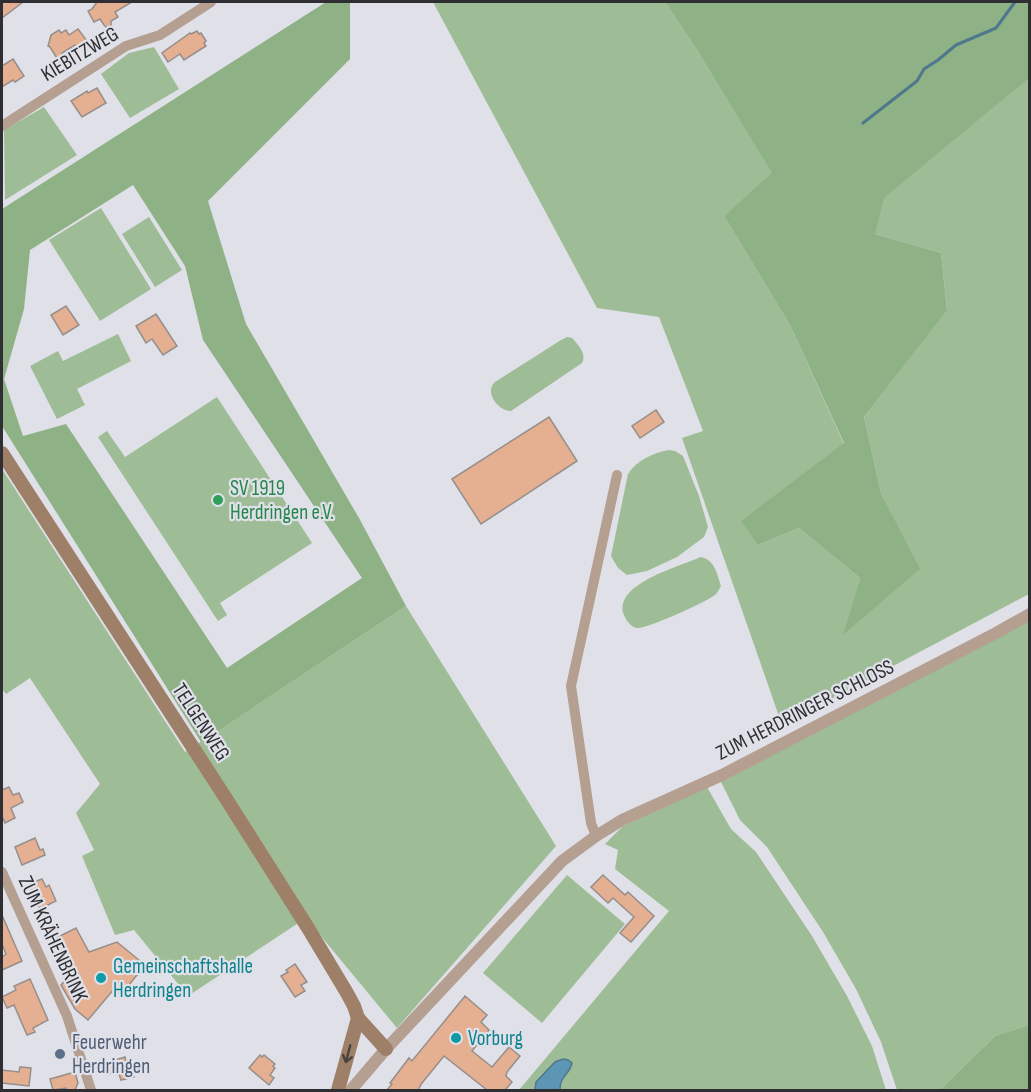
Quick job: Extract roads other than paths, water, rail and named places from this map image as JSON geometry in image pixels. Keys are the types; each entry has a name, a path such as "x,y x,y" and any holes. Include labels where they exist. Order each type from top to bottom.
{"main road":[{"name":"TELGENWEG","path":"2,453 314,937 354,1006 357,1018 386,1049"},
{"path":"338,1090 357,1018"}],"street":[{"name":"KIEBITZWEG","path":"2,126 126,46 160,35 211,2"},
{"path":"596,836 591,823 571,686 617,475"},
{"name":"ZUM HERDRINGER SCHLOSS","path":"351,1090 386,1049 562,861 596,836 622,820 722,775 1029,614"},
{"name":"ZUM KRÄHENBRINK","path":"2,872 67,1016 92,1090"}],"water":[{"path":"563,1059 572,1063 561,1082 560,1090 535,1090 536,1082 555,1062"}],"waterway":[{"path":"863,123 917,81 924,69 956,45 996,28 1015,2"}],"place":[{"name":"SV 1919 Herdringen e.V.","path":"218,500"},
{"name":"Gemeinschaftshalle Herdringen","path":"101,978"},
{"name":"Vorburg","path":"456,1038"},
{"name":"Feuerwehr Herdringen","path":"60,1054"}]}
